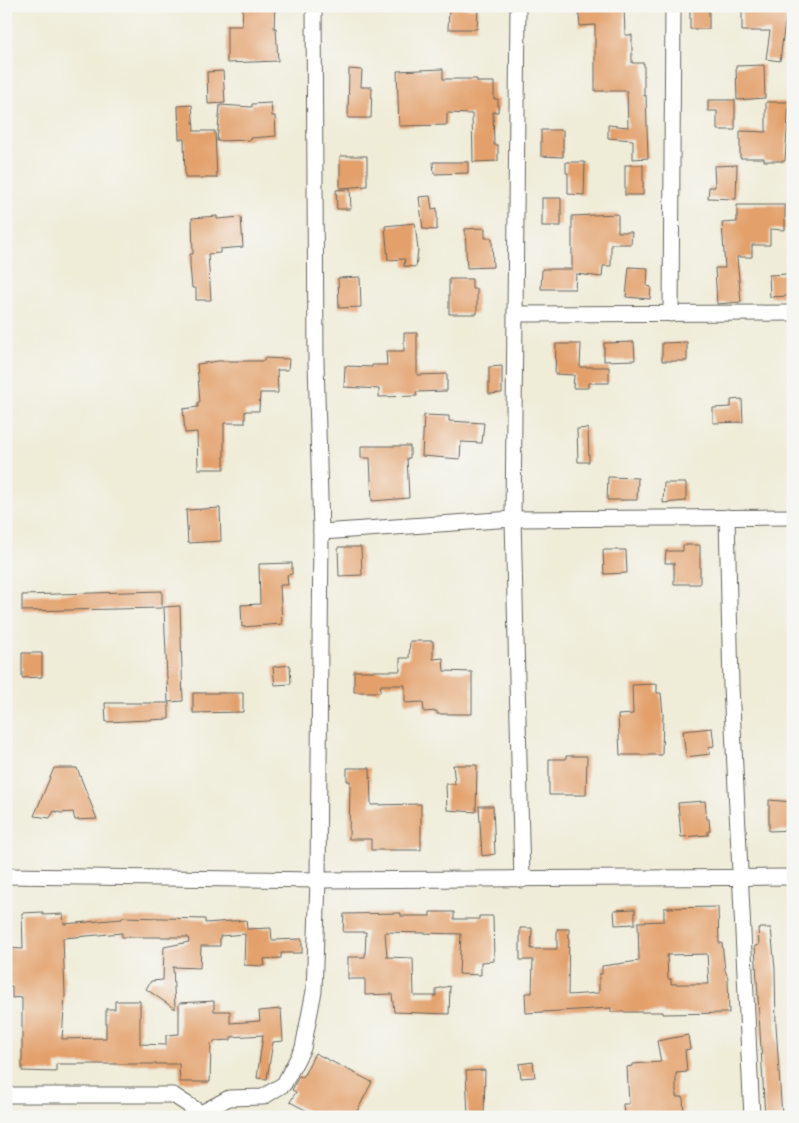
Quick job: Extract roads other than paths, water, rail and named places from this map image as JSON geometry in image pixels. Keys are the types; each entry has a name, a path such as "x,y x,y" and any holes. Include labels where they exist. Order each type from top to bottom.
{"street":[{"path":"6,1095 173,1095 200,1115 229,1098 263,1097 284,1084 303,1048 314,990 318,880 320,532 316,362 314,6"},
{"path":"518,6 513,519 522,880"},
{"path":"671,314 673,6"},
{"path":"515,314 793,313"},
{"path":"727,518 731,686 752,1117"},
{"path":"320,532 513,519 793,518"},
{"path":"6,876 318,880 793,878"}]}
